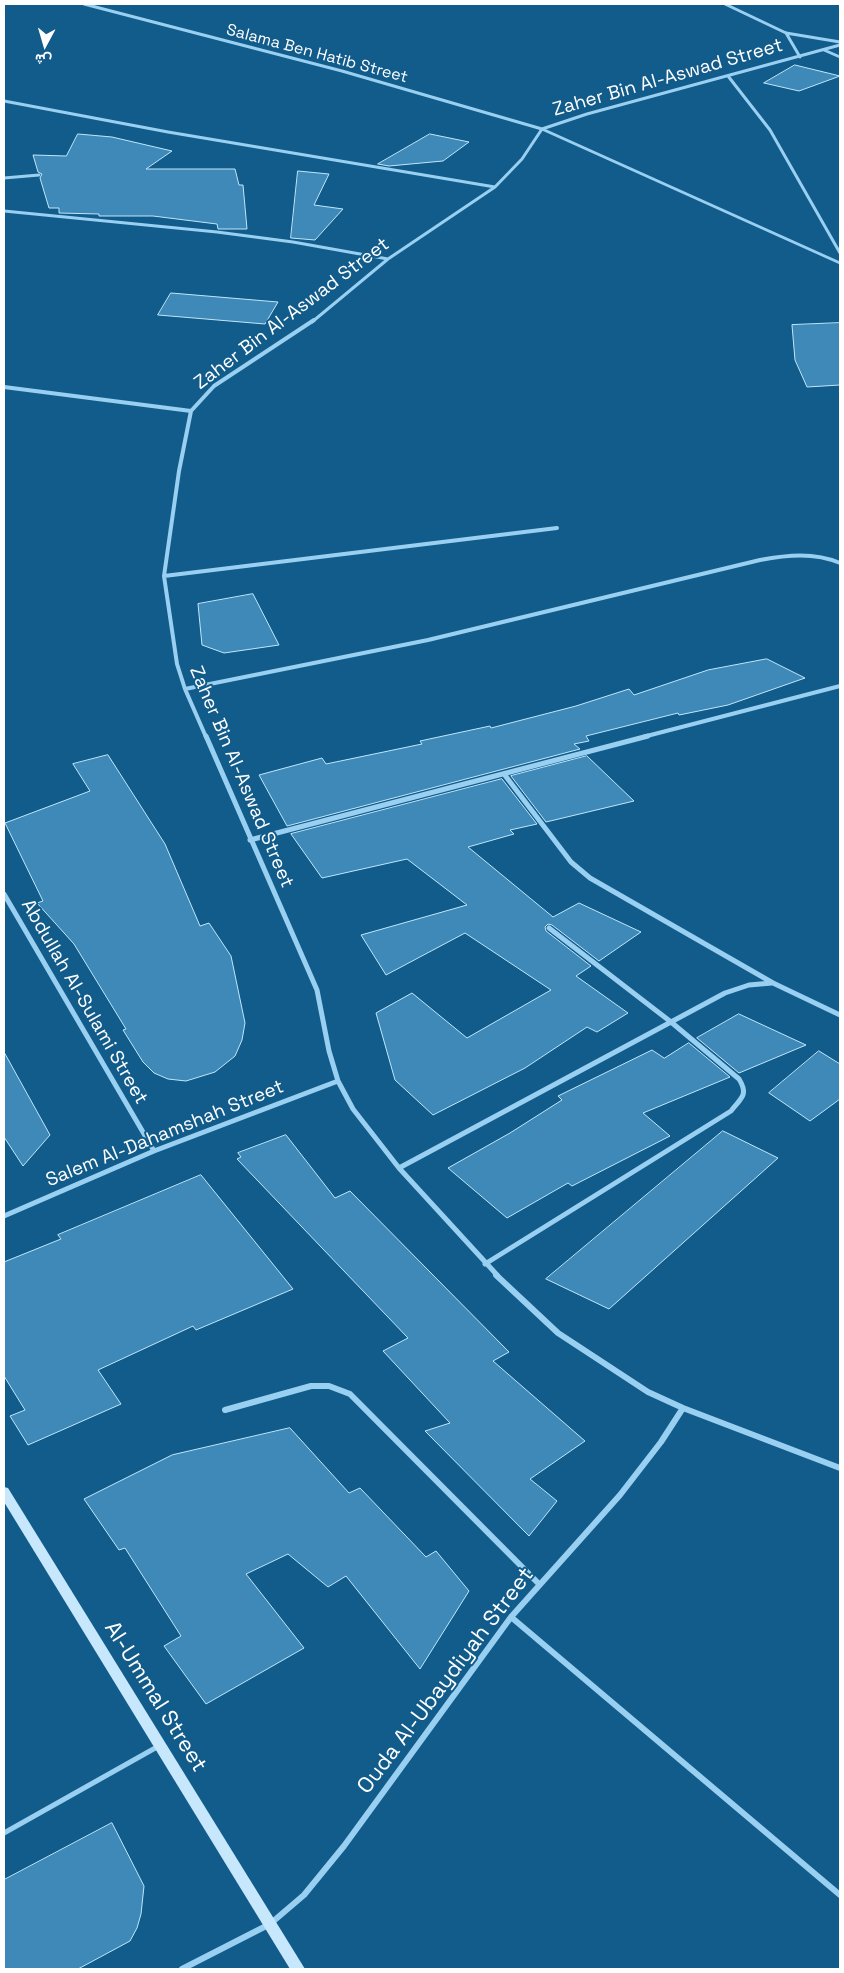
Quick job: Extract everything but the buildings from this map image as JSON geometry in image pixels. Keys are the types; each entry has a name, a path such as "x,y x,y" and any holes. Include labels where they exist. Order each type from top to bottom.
{"street":[{"name":"Salama Ben Hatib Street","path":"84,4 332,69 542,129 840,263"},
{"path":"725,4 786,33 840,43"},
{"path":"786,33 800,56"},
{"name":"Zaher Bin Al-Aswad Street","path":"840,43 823,50 587,114 542,129 522,159 495,188 388,259 312,321 214,386 191,411 179,471 164,576 171,633 177,664 185,689 250,840 303,954 317,990 326,1023 329,1051 338,1081 352,1109 399,1168 485,1264 558,1333 648,1392 683,1408 840,1468"},
{"path":"823,50 840,56"},
{"path":"728,76 770,130 840,253"},
{"path":"4,101 168,132 495,188"},
{"path":"4,178 39,175"},
{"path":"4,211 218,232 294,242 388,259"},
{"path":"4,387 191,411"},
{"path":"164,576 557,528"},
{"path":"185,689 428,640 760,560 802,555 819,557 840,563"},
{"path":"250,840 840,686"},
{"path":"504,774 571,862 590,878 773,983 840,1015"},
{"name":"Abdullah Al-Sulami Street","path":"4,894 154,1151"},
{"path":"485,1264 731,1111 740,1103 744,1095 744,1087 740,1080 672,1022 549,928"},
{"path":"399,1168 725,993 749,985 773,983"},
{"name":"Salem Al-Dahamshah Street","path":"4,1216 154,1151 338,1081"},
{"path":"225,1410 311,1386 324,1385 344,1391 355,1397 539,1584"},
{"name":"Ouda Al-Ubaydiyah Street","path":"182,1969 270,1924 304,1895 344,1846 511,1617 620,1495 661,1442 683,1408"},
{"name":"Al-Ummal Street","path":"4,1492 298,1969"},
{"path":"511,1617 840,1895"}],"lane":[{"path":"4,1833 159,1746"}]}
